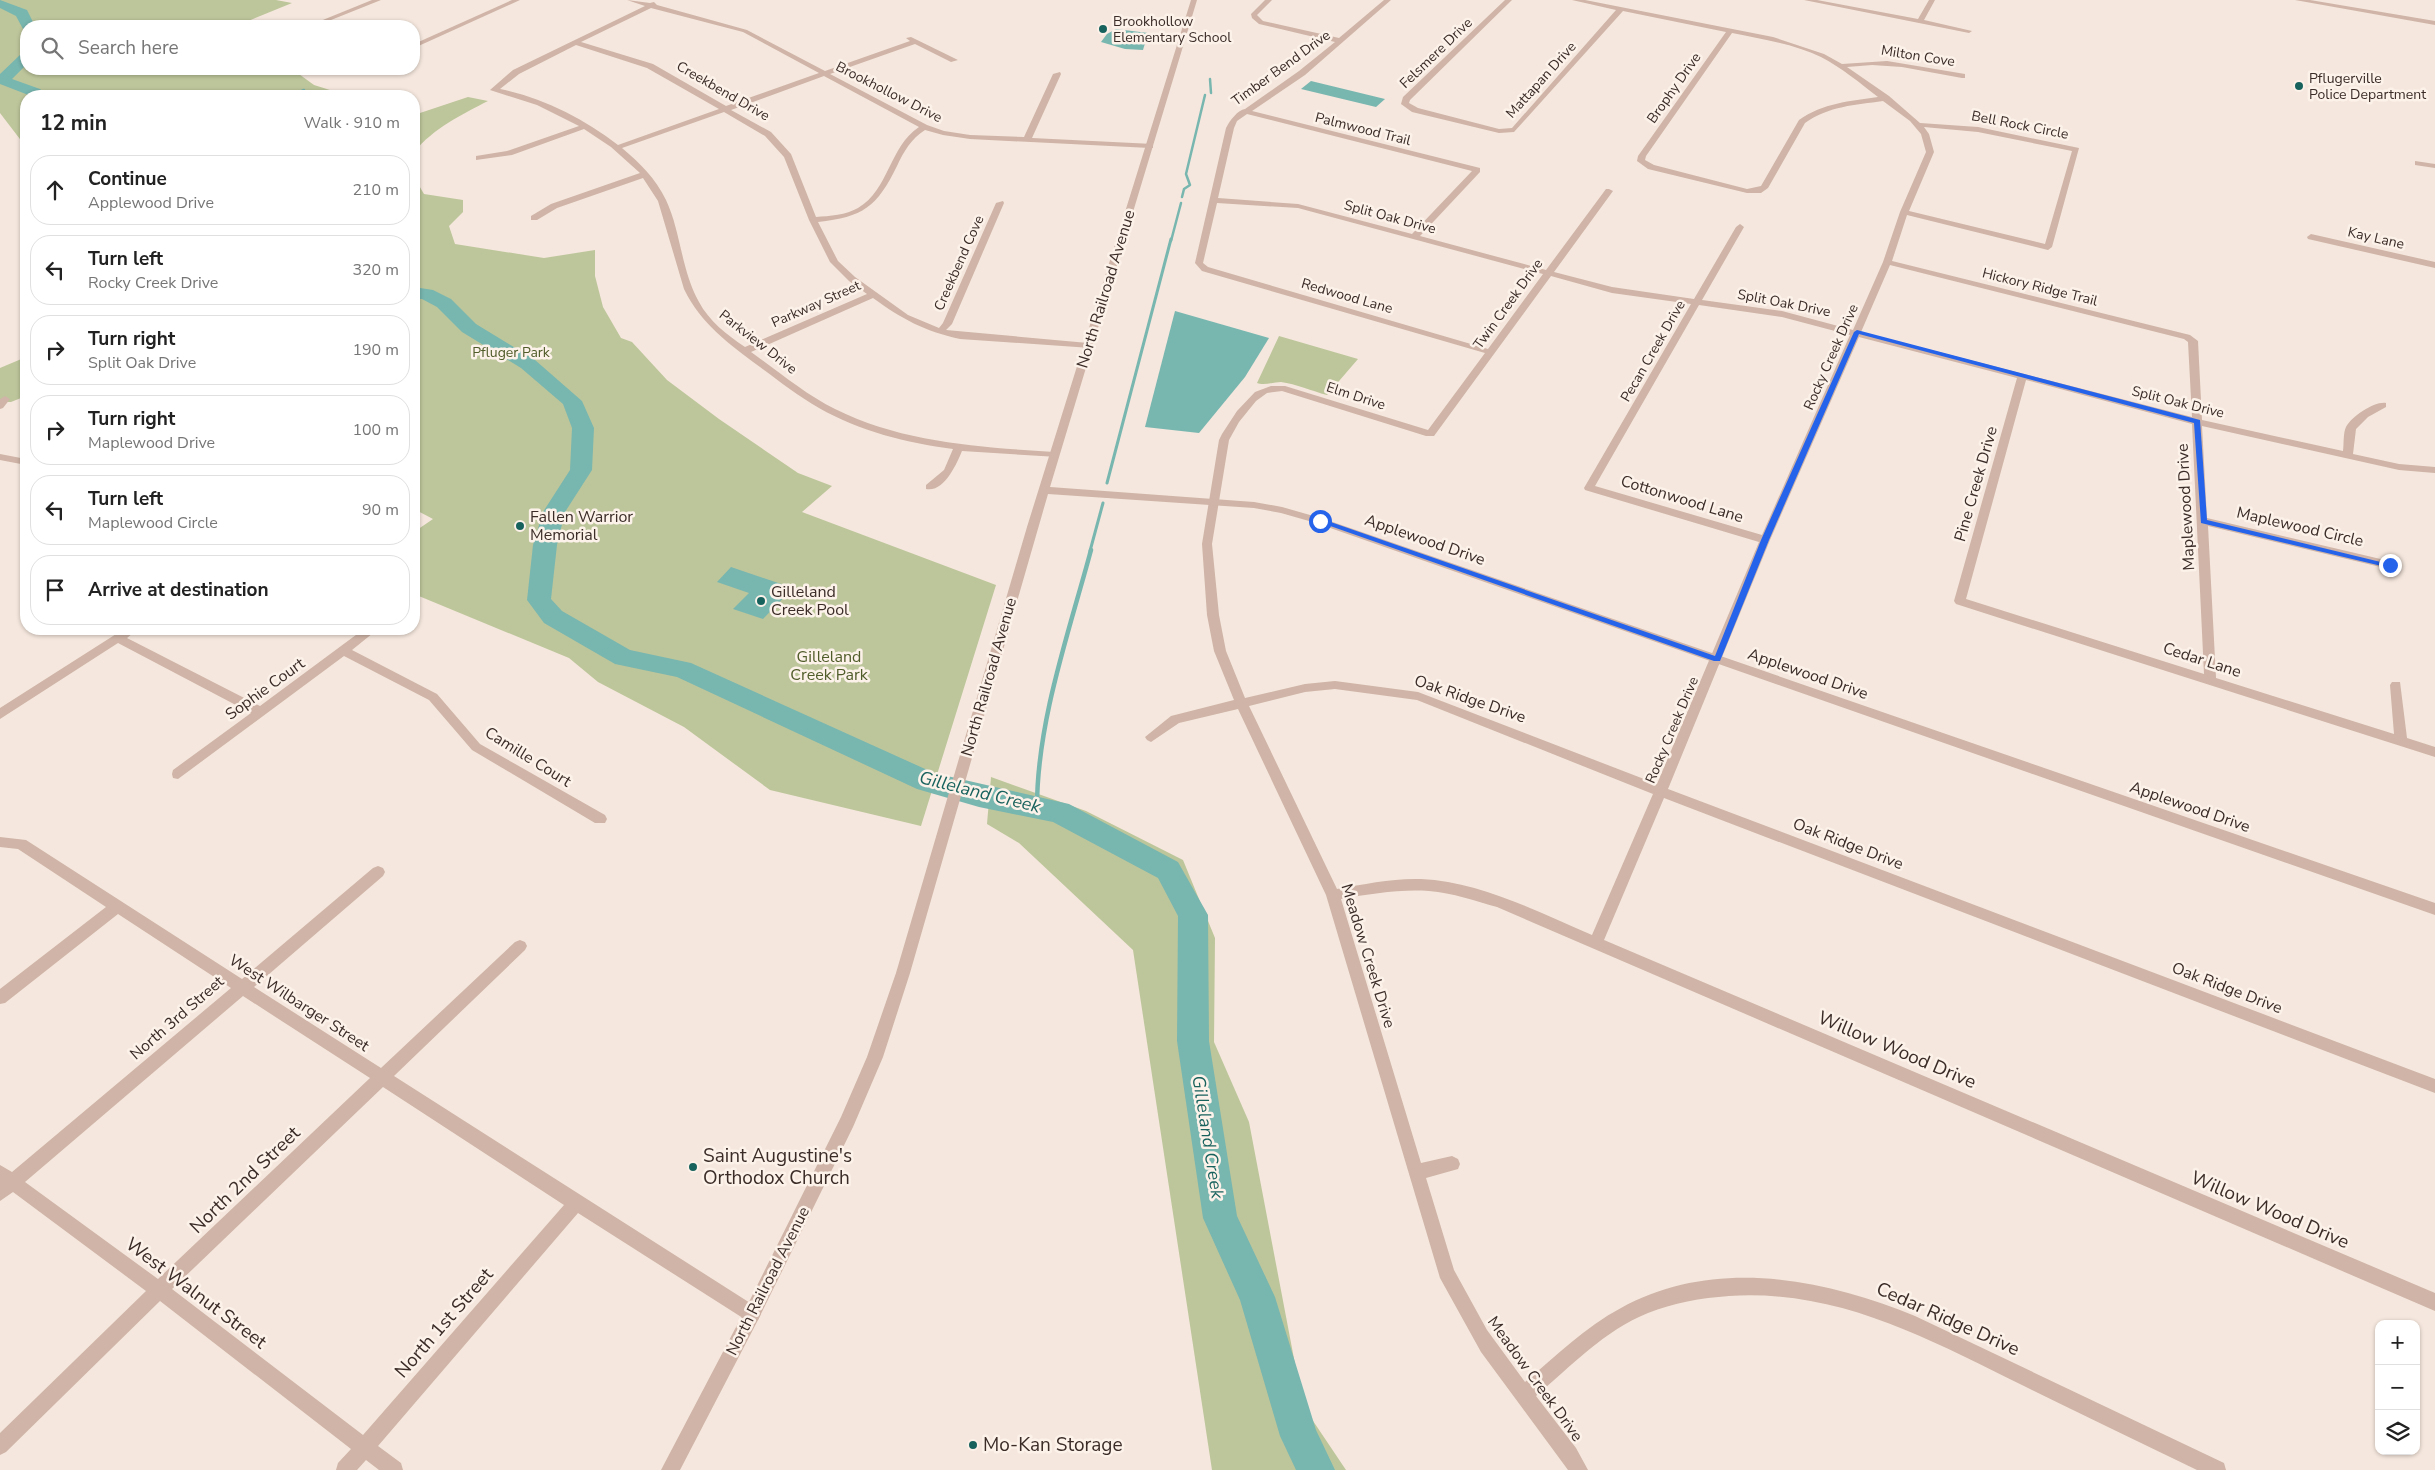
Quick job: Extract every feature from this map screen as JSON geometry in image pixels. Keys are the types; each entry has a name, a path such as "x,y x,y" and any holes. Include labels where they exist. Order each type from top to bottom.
{"street":[{"path":"326,20 378,0"},
{"path":"420,43 517,0"},
{"name":"Brookhollow Drive","path":"630,0 745,30 924,127 956,136 1150,146"},
{"path":"576,43 662,0"},
{"name":"North Railroad Avenue","path":"670,1470 752,1314 847,1122 875,1057 903,973 1054,455 1194,0"},
{"path":"1269,0 1254,14 1254,17 1261,23 1340,40"},
{"name":"Timber Bend Drive","path":"1199,263 1230,128 1234,120 1244,111 1288,83 1388,0"},
{"name":"Felsmere Drive","path":"1405,104 1406,99 1509,0"},
{"name":"Rocky Creek Drive","path":"1575,0 1793,44 1822,55 1886,98 1919,125 1925,134 1930,152 1904,212 1887,262 1765,540 1717,659 1596,943"},
{"path":"1807,0 1968,31"},
{"path":"1920,22 1932,0"},
{"path":"2298,0 2435,23"},
{"name":"Mattapan Drive","path":"1405,104 1415,110 1500,131 1514,130 1622,9"},
{"name":"Brophy Drive","path":"1730,31 1642,156 1642,161 1651,167 1747,191 1758,191 1764,188 1802,122 1810,115 1831,106 1886,98"},
{"path":"907,37 954,60"},
{"path":"616,148 916,42"},
{"name":"Parkview Drive","path":"576,43 516,72 494,90 548,106 585,126 616,148 646,174 663,203 685,278 697,305 719,331 744,351 838,415 893,436 958,449 1054,455"},
{"name":"Creekbend Drive","path":"576,43 650,66 768,134 788,156 813,220 834,262 872,295 905,317 940,332 985,339 1088,346"},
{"name":"Milton Cove","path":"1841,66 1862,62 1889,62 1962,76"},
{"path":"1027,140 1057,74"},
{"name":"Palmwood Trail","path":"1244,111 1477,170 1414,237"},
{"name":"Bell Rock Circle","path":"1904,212 2048,247 2076,150 1972,128 1919,125"},
{"path":"479,158 509,153 585,126"},
{"path":"813,220 855,212 868,204 878,193 909,137 924,127"},
{"path":"2418,162 2435,166"},
{"path":"534,218 562,202 646,174"},
{"name":"Twin Creek Drive","path":"1430,434 1609,191"},
{"name":"Split Oak Drive","path":"1213,200 1298,206 1612,290 1782,314 2023,375 2198,422 2399,467 2435,470"},
{"name":"Creekbend Cove","path":"940,332 947,324 1000,203"},
{"name":"Pecan Creek Drive","path":"1589,488 1740,227"},
{"name":"Kay Lane","path":"2311,237 2435,265"},
{"name":"Hickory Ridge Trail","path":"1887,262 2186,337"},
{"name":"Redwood Lane","path":"1199,263 1205,269 1490,352"},
{"name":"Parkway Street","path":"744,351 872,295"},
{"name":"Maplewood Drive","path":"2186,337 2193,341 2210,680"},
{"name":"Pine Creek Drive","path":"1960,601 2023,375"},
{"name":"Elm Drive","path":"1273,388 1292,390 1430,434"},
{"name":"Meadow Creek Drive","path":"1273,388 1259,394 1227,434 1212,502 1207,544 1213,615 1220,651 1241,702 1332,895 1446,1272 1468,1316 1494,1356 1563,1444 1579,1470"},
{"path":"2348,456 2351,428 2364,415 2383,405"},
{"path":"930,487 948,472 958,449"},
{"path":"0,457 20,461"},
{"name":"Cottonwood Lane","path":"1589,488 1765,540"},
{"name":"Applewood Drive","path":"1044,490 1212,502 1282,510 1320,521 2435,909"},
{"name":"Maplewood Circle","path":"2203,521 2390,565"},
{"name":"Cedar Lane","path":"1960,601 2435,752"},
{"path":"0,714 123,635"},
{"name":"Sophie Court","path":"178,774 364,635"},
{"path":"118,638 261,712"},
{"name":"Camille Court","path":"344,651 433,697 476,747 600,819"},
{"name":"Oak Ridge Drive","path":"1151,737 1175,719 1305,688 1335,685 1418,696 1660,791 2435,1086"},
{"path":"2396,685 2401,741"},
{"path":"0,699 12,706"},
{"name":"West Wilbarger Street","path":"0,842 21,844 576,1203 752,1314"},
{"name":"North 3rd Street","path":"4,1183 378,872"},
{"name":"Willow Wood Drive","path":"1332,895 1386,887 1422,885 1467,892 1500,902 2435,1302"},
{"path":"0,998 116,907"},
{"name":"North 2nd Street","path":"0,1446 160,1290 520,946"},
{"path":"1416,1172 1452,1164"},
{"name":"West Walnut Street","path":"4,1183 160,1290 394,1470"},
{"name":"North 1st Street","path":"345,1470 576,1203"},
{"name":"Cedar Ridge Drive","path":"1525,1394 1586,1340 1629,1313 1686,1292 1729,1287 1784,1286 1827,1293 1903,1319 2217,1470"}],"green space":[{"path":"0,0 276,0 292,3 251,20 20,20 20,75 300,75 314,85 330,90 20,90 20,139 0,113"},
{"path":"468,97 488,101 439,129 420,145 420,113"},
{"name":"Gilleland Creek Park","path":"420,187 424,194 463,200 463,212 449,226 455,244 544,258 595,250 595,276 603,307 621,338 632,342 667,380 719,419 798,473 832,486 802,512 996,585 921,826 770,790 684,727 598,682 569,658 420,596 420,528 433,519 420,512"},
{"path":"1279,336 1358,359 1327,395 1287,383 1257,383"},
{"path":"20,360 20,398 11,402 0,402 0,368"},
{"path":"991,777 1086,811 1183,860 1215,938 1214,1042 1249,1122 1303,1406 1346,1470 1212,1470 1133,950 1019,843 987,824"}],"water":[{"path":"1116,29 1148,33 1143,50 1125,49 1101,42 1107,34"},
{"path":"1311,81 1385,99 1376,107 1301,89"},
{"path":"1175,311 1269,338 1245,377 1199,433 1145,427"},
{"name":"Gilleland Creek Pool","path":"731,567 793,588 763,619 733,609 749,593 717,582"}],"waterway":[{"name":"Gilleland Creek","path":"0,3 22,13 25,20"},
{"name":"Gilleland Creek","path":"20,63 2,80 30,90"},
{"path":"1210,79 1211,93"},
{"path":"1182,197 1184,189 1190,185 1186,174 1205,95"},
{"path":"1171,241 1181,203"},
{"path":"1107,483 1171,239"},
{"name":"Gilleland Creek","path":"420,294 426,294 444,303 469,328 528,364 572,401 583,428 581,470 554,512 545,545 539,600 553,617 624,658 682,669 927,782 979,796 1059,812 1168,870 1193,915 1193,1041 1220,1218 1257,1297 1299,1436 1316,1470"},
{"path":"1090,551 1103,503"},
{"path":"1037,807 1038,775 1048,710 1091,550"}],"place":[{"name":"Brookhollow Elementary School","path":"1103,29"},
{"name":"Pflugerville Police Department","path":"2299,86"},
{"name":"Fallen Warrior Memorial","path":"520,526"},
{"name":"Gilleland Creek Pool","path":"761,601"},
{"name":"Saint Augustine's Orthodox Church","path":"693,1167"},
{"name":"Mo-Kan Storage","path":"973,1445"}],"route":[{"path":"1320,521 1717,659 1765,540 1857,332 2198,422 2203,521 2390,565"}],"park label":[{"name":"Pfluger Park","path":"511,352"}]}
